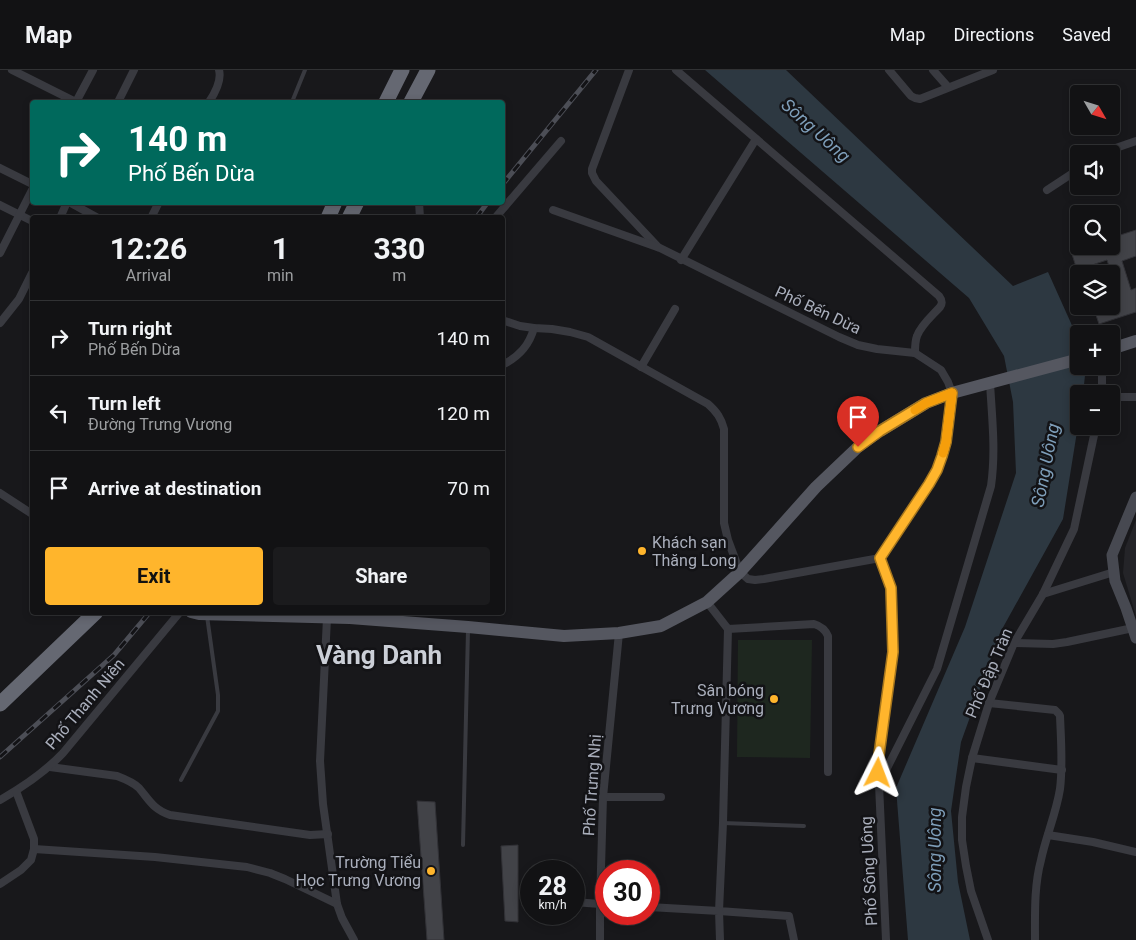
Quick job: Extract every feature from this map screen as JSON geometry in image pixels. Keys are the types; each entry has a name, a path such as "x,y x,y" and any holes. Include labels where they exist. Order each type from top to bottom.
{"highway":[{"path":"387,100 402,70"},
{"path":"419,95 428,70"},
{"path":"0,704 93,615"}],"main road":[{"path":"1120,346 1136,342"},
{"path":"237,615 328,618 468,627 564,636 619,633 661,626 707,602 740,572 816,487 858,447 880,431 926,403 952,393 1070,361"}],"street":[{"path":"12,70 72,100"},
{"path":"77,100 93,70"},
{"path":"119,100 134,70"},
{"path":"211,100 217,88 220,76 219,70"},
{"path":"629,70 592,173 596,181 660,248"},
{"path":"676,70 942,299 940,307 918,333 915,353"},
{"path":"889,70 910,96 920,99 993,70"},
{"path":"933,70 948,87"},
{"path":"681,260 756,139"},
{"path":"498,215 561,141"},
{"path":"1120,146 1136,141"},
{"path":"0,168 30,183"},
{"path":"1047,190 1070,175"},
{"path":"0,253 30,194"},
{"path":"0,205 30,220"},
{"path":"74,205 92,215"},
{"path":"552,210 660,248"},
{"name":"Phố Bến Dừa","path":"660,248 681,260 858,345 915,353 941,370 952,393"},
{"path":"0,323 19,299 30,277"},
{"path":"641,367 676,309"},
{"path":"505,321 520,326 552,329 588,337 708,404 715,410 722,419 724,429 724,523 740,572 748,579 764,580 880,558 937,470 946,442 952,393"},
{"path":"505,364 513,360 524,349 534,328"},
{"path":"878,784 937,670 991,486 994,467 994,382"},
{"path":"1120,397 1136,397"},
{"name":"Phố Đập Tràn","path":"988,940 971,890 962,840 962,817 972,758 988,703 1014,643 1043,594 1074,529 1094,435"},
{"path":"0,493 30,513"},
{"path":"1014,643 1053,644 1134,633 1115,581 1112,555 1136,496"},
{"name":"Phố Sông Uông","path":"880,558 891,588 893,652 878,762 886,940"},
{"path":"1043,594 1114,572"},
{"path":"707,602 728,629 719,911 720,940"},
{"name":"Phố Thanh Niên","path":"0,800 50,767 178,615"},
{"path":"328,618 320,762 323,804 337,904 354,940"},
{"path":"728,629 814,624 826,630 828,636 828,772"},
{"name":"Phố Trưng Nhị","path":"601,860 603,797 619,633"},
{"path":"988,703 1055,710 1060,716 1062,770 1056,812 1048,834 1037,878 1036,940"},
{"path":"972,758 1062,770"},
{"path":"50,767 117,776 126,779 138,788 157,810 170,815 310,835 328,834"},
{"path":"0,884 21,870 31,860 34,849 34,839 16,791"},
{"path":"603,797 661,797"},
{"path":"1048,834 1136,852"},
{"path":"34,849 155,857 247,867 285,879 337,904"},
{"path":"660,908 790,916 794,940"},
{"name":"Phố Trưng Nhị","path":"600,925 600,940"}],"lane":[{"path":"293,100 305,70"},
{"path":"181,780 218,711 218,695 207,615"},
{"path":"463,845 468,627"},
{"path":"723,823 804,826"}],"shaded area":[{"path":"1136,520 1136,616 1123,573 1125,548"},
{"name":"Sân bóng Trưng Vương","path":"738,640 812,640 810,758 737,757"}],"water":[{"name":"Sông Uông","path":"705,70 786,70 1013,286 1048,272 1072,325 1070,325 1070,375 1085,375 1084,385 1070,385 1070,435 1076,435 1063,519 1001,631 961,742 951,811 958,882 970,940 908,940 896,788 965,627 1016,473 1013,402 1004,356 969,298"}],"building":[{"path":"1136,230 1136,256 1122,261 1131,290 1136,288 1136,312 1099,324 1096,315 1120,315 1120,265 1109,265 1107,260 1092,265 1075,265 1072,255 1120,255 1120,235"},
{"name":"Trường Tiểu Học Trưng Vương","path":"417,801 435,802 444,940 427,940"},
{"path":"518,845 518,922 505,921 501,846"}],"railway":[{"path":"505,181 596,70"},
{"path":"478,215 486,205"},
{"path":"0,757 114,655 147,615"}],"slow traffic":[{"path":"915,410 926,403 952,393 943,453"}],"place":[{"name":"Khách sạn Thăng Long","path":"642,551"},
{"name":"Sân bóng Trưng Vương","path":"774,699"},
{"name":"Trường Tiểu Học Trưng Vương","path":"431,871"}],"district":[{"name":"Vàng Danh","path":"379,655"}],"route":[{"path":"858,447 926,403 952,393 946,442 937,470 880,558 891,588 893,652 878,773"}]}
